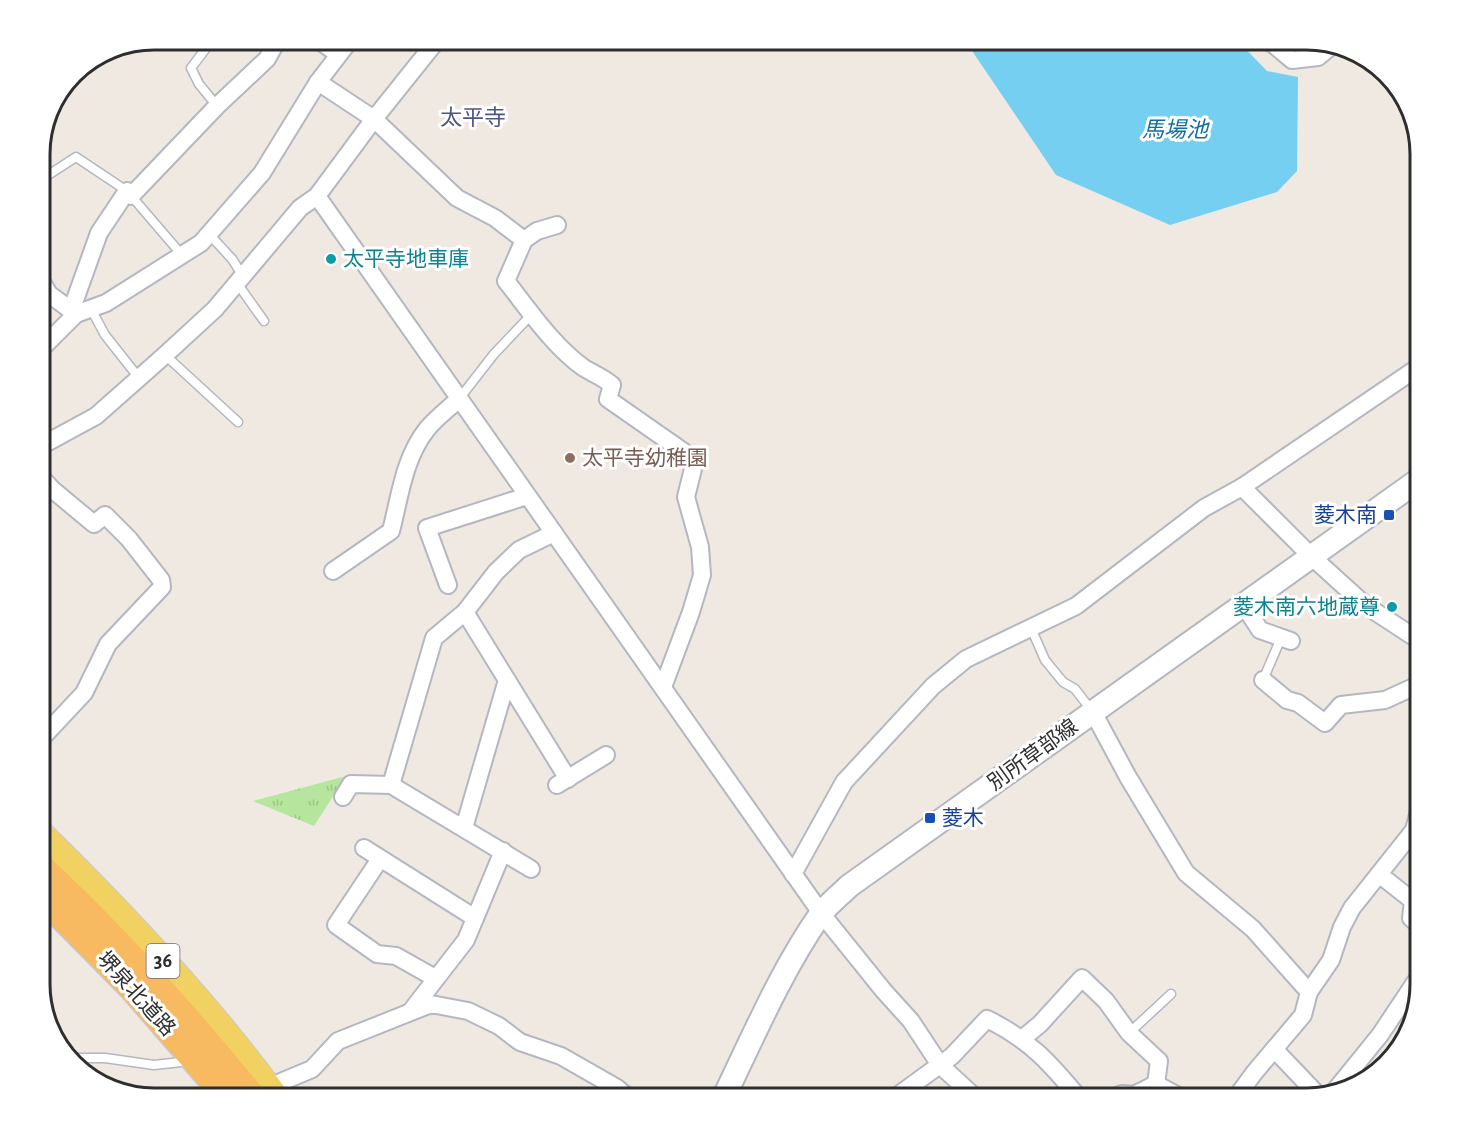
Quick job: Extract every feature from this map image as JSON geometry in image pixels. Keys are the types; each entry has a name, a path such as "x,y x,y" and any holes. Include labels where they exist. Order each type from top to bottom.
{"highway":[{"name":"堺泉北道路","path":"50,876 260,1088"},
{"name":"堺泉北道路","path":"50,904 133,988 219,1088"}],"main road":[{"name":"別所草部線","path":"729,1088 798,950 821,913 849,886 1410,486"},
{"name":"36","path":"50,843 103,894 220,1026 262,1088"},
{"name":"36","path":"50,923 126,999 203,1088"}],"street":[{"path":"80,311 99,233 129,193 267,59 272,50"},
{"path":"332,50 338,54"},
{"path":"50,340 80,311 106,303 201,243 262,173 318,82 341,50"},
{"path":"50,441 96,416 215,309 300,208 317,196 429,50"},
{"path":"1280,50 1292,60 1318,57 1325,51"},
{"path":"318,82 374,119 457,198 495,218 524,240"},
{"path":"317,196 821,913 911,1021 936,1058 966,1088"},
{"path":"558,225 537,231 524,240 506,280 560,346 584,368 604,377 612,385 608,399 684,452 691,460 693,470 686,497 700,547 702,575 663,687"},
{"path":"50,295 80,311"},
{"path":"794,874 844,782 933,686 966,659 1076,606 1204,508 1242,487 1410,373"},
{"path":"333,571 391,531 407,465 415,447 429,427 459,399"},
{"path":"50,487 94,524 105,514 129,539 161,580 162,587 108,644 84,693 50,729"},
{"path":"1242,487 1311,556 1365,605 1410,634"},
{"path":"448,585 427,528 527,496"},
{"path":"391,785 434,638 465,612 496,572 519,550 554,533"},
{"path":"1243,604 1260,630 1286,640"},
{"path":"465,612 507,680 563,782 606,755"},
{"path":"464,828 507,680"},
{"path":"1263,680 1287,700 1298,703 1325,723 1341,705 1385,700 1410,689"},
{"path":"1093,712 1128,777 1186,873 1253,928 1309,992"},
{"path":"343,797 351,784 391,785 531,869"},
{"path":"1244,1088 1303,1016 1309,992 1331,960 1342,927 1352,909 1410,835"},
{"path":"364,848 475,918"},
{"path":"410,1012 466,940 503,851"},
{"path":"380,859 336,925 377,954 396,956 435,978"},
{"path":"1380,874 1410,899"},
{"path":"1022,1039 1040,1024 1082,978 1106,1001 1129,1033 1159,1061 1156,1084"},
{"path":"1342,1081 1380,1035 1410,991"},
{"path":"279,1088 312,1069 338,1041 431,1004 468,1011 499,1026 520,1042 561,1056 617,1088"},
{"path":"907,1088 936,1058 952,1056 987,1019 1012,1031 1022,1039 1047,1060 1071,1088"},
{"path":"1274,1049 1311,1088"},
{"path":"1148,1088 1156,1084"},
{"path":"1156,1084 1163,1088"}],"lane":[{"path":"205,50 191,68 199,84 217,106"},
{"path":"50,174 76,157 129,193 182,255"},
{"path":"209,234 232,259 240,279 264,321"},
{"path":"80,311 105,335 139,378"},
{"path":"459,399 494,354 532,314"},
{"path":"165,355 238,422"},
{"path":"1031,628 1046,660 1063,682 1075,689 1093,712"},
{"path":"1263,680 1286,640"},
{"path":"1129,1033 1171,994"},
{"path":"80,1058 105,1058 154,1065 181,1062"}],"green space":[{"path":"346,776 314,826 253,801"}],"water":[{"name":"馬場池","path":"971,50 1247,50 1267,71 1298,77 1297,171 1277,192 1170,225 1056,175"}],"place":[{"name":"太平寺地車庫","path":"331,259"},
{"name":"太平寺幼稚園","path":"570,458"},
{"name":"菱木南","path":"1389,515"},
{"name":"菱木南六地蔵尊","path":"1392,607"},
{"name":"菱木","path":"930,818"}],"district":[{"name":"太平寺","path":"473,118"}]}
